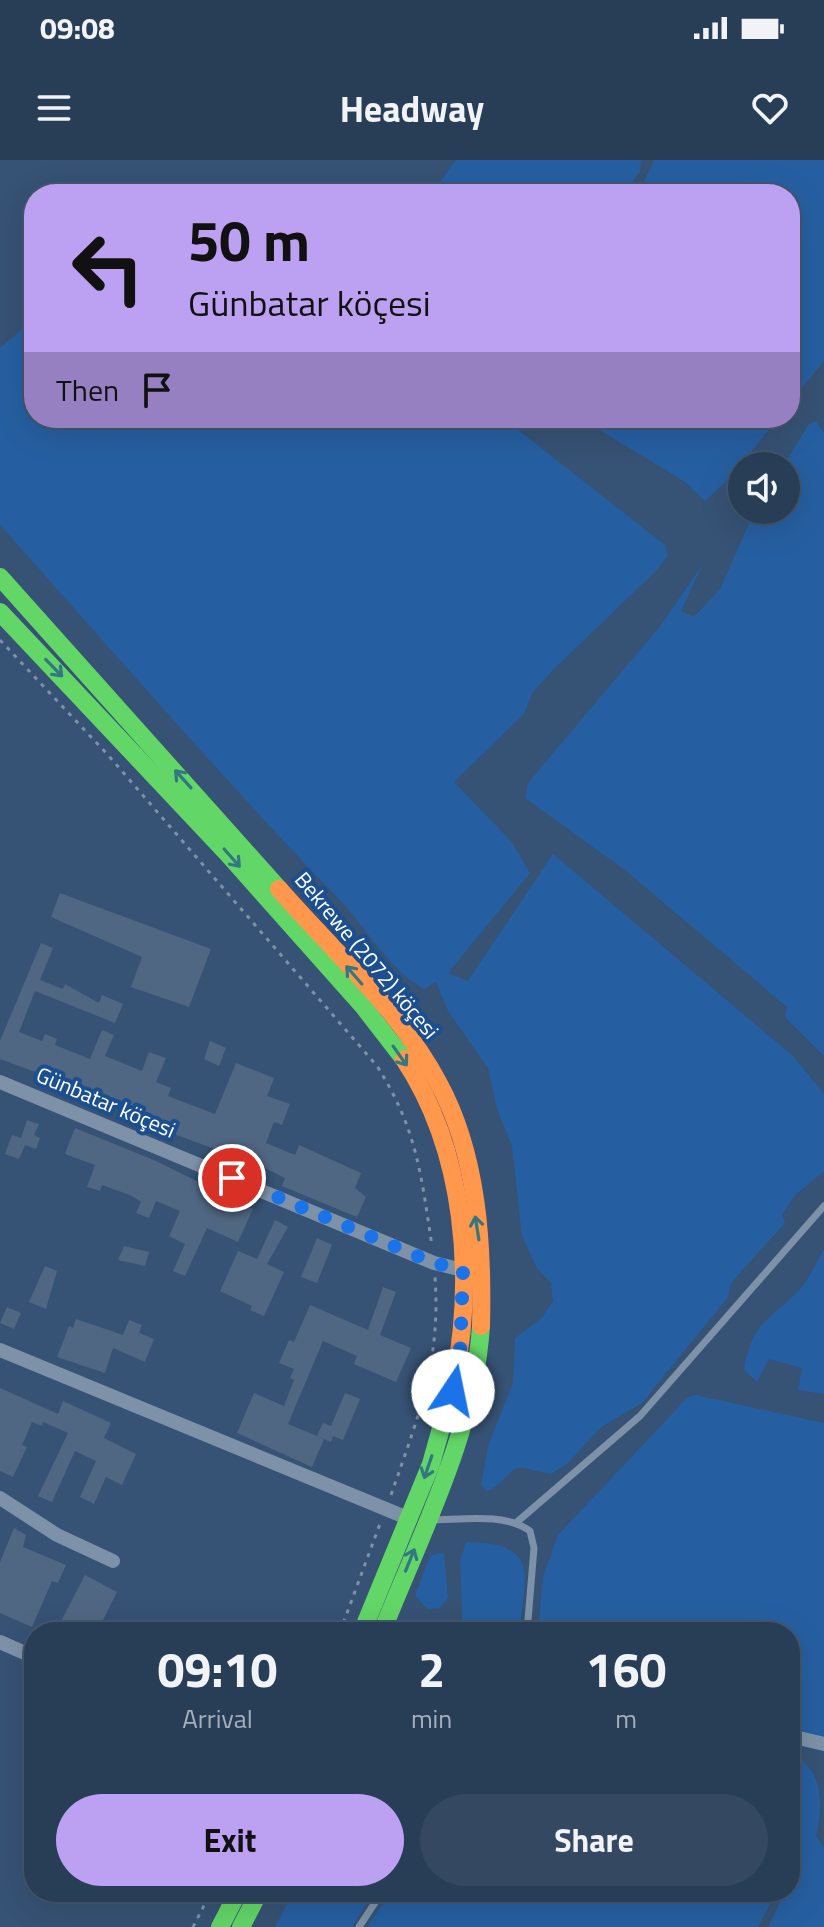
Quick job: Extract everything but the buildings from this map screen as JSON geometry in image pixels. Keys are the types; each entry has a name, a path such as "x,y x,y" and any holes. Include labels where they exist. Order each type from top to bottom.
{"main road":[{"name":"Bekrewe (2072) köçesi","path":"0,577 190,786 400,1027 432,1071 452,1110 463,1149 479,1243 482,1294 479,1358 460,1433 367,1622"},
{"name":"Bekrewe (2072) köçesi","path":"0,612 179,798 386,1036 418,1081 435,1118 445,1157 463,1270 460,1356 418,1519 385,1622"},
{"path":"220,1927 233,1902"},
{"path":"241,1927 254,1902"}],"street":[{"name":"Günbatar köçesi","path":"0,1082 434,1263 463,1270"},
{"path":"0,1350 385,1511 418,1519"},
{"path":"0,1498 57,1535 113,1561"},
{"path":"0,1642 24,1653"},
{"path":"800,1738 824,1744"}],"lane":[{"path":"517,1522 640,1416 824,1206"},
{"path":"418,1519 517,1522 530,1531 534,1548 528,1622"},
{"path":"359,1927 375,1902"}],"path":[{"path":"0,640 108,755 377,1066 400,1101 417,1147 434,1263 437,1340 422,1405 344,1622"},
{"path":"193,1927 206,1902"}],"shaded area":[{"path":"456,160 641,160 640,171 631,184 438,184"},
{"path":"654,160 824,160 824,361 800,391 800,184 643,184"},
{"path":"24,328 24,428 516,428 665,545 668,555 657,570 553,670 532,693 524,714 454,782 511,841 530,873 448,973 468,981 553,854 793,1056 824,1094 824,1171 794,1196 782,1215 785,1223 731,1283 728,1297 642,1403 601,1427 567,1464 551,1474 518,1468 487,1491 481,1485 488,1446 513,1383 515,1338 542,1318 553,1301 551,1283 537,1268 522,1236 512,1146 497,1109 488,1068 448,1011 436,982 424,989 399,971 349,910 209,760 0,525 0,348"},
{"path":"816,421 824,433 824,1056 785,1017 787,1007 625,870 525,798 528,783 661,625 703,564 681,611 694,617 720,589 749,524 800,524 800,452 792,452 809,424"},
{"path":"596,428 770,428 751,452 728,452 728,480 705,501 685,482"},
{"path":"824,1249 824,1394 798,1390 802,1368 769,1359 757,1382 744,1370 747,1353 757,1331 801,1288"},
{"path":"696,1395 824,1423 824,1738 800,1732 800,1622 539,1622 543,1576 558,1535 688,1397"},
{"path":"466,1542 506,1548 517,1555 525,1578 520,1622 463,1622 460,1561"},
{"path":"444,1552 448,1598 440,1608 427,1609 415,1595 430,1556"},
{"path":"800,1758 815,1777 820,1799 816,1836 824,1847 824,1927 768,1927 780,1902 800,1902"},
{"path":"288,1902 368,1902 352,1927 275,1927"},
{"path":"384,1902 771,1902 758,1927 367,1927"}],"traffic: fast":[{"path":"0,577 279,889"},
{"path":"0,612 227,853 363,1006 404,1059"},
{"path":"386,1622 457,1444 476,1366 481,1326"},
{"path":"366,1622 431,1464 454,1382"},
{"path":"220,1927 233,1902"},
{"path":"241,1927 254,1902"}],"traffic: slow":[{"path":"279,889 385,1005 422,1055 451,1110 462,1139 475,1201 481,1264 481,1326"},
{"path":"404,1059 425,1095 440,1133 460,1215 464,1300 454,1382"}],"route":[{"path":"232,1178 434,1263 463,1270 465,1293 460,1356 453,1391"}]}
